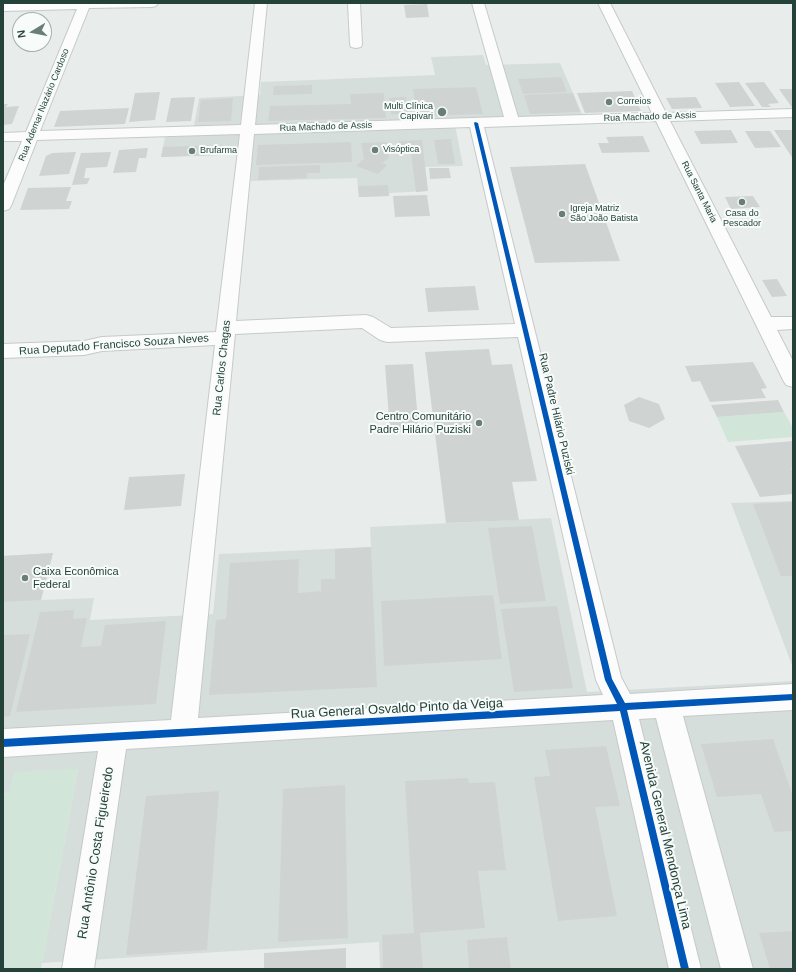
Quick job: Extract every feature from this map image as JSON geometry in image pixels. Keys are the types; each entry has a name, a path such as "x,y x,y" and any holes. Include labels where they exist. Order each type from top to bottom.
{"street":[{"path":"3,7 152,3"},
{"name":"Rua Carlos Chagas","path":"183,732 261,3"},
{"path":"354,3 356,44"},
{"path":"478,3 512,122"},
{"name":"Rua Santa Maria","path":"604,3 793,380"},
{"name":"Rua Ademar Nazário Cardoso","path":"3,206 85,4"},
{"name":"Rua Machado de Assis","path":"3,137 793,113"},
{"name":"Rua Padre Hilário Puziski","path":"476,123 609,680 624,707"},
{"name":"Rua Deputado Francisco Souza Neves","path":"3,351 84,348 102,344 366,321 387,335 526,330"},
{"path":"765,324 793,323"},
{"name":"Rua General Osvaldo Pinto da Veiga","path":"3,742 793,697"},
{"path":"666,704 737,969"},
{"name":"Avenida General Mendonça Lima","path":"624,707 685,969"},
{"name":"Rua Antônio Costa Figueiredo","path":"78,969 114,736"}],"shaded area":[{"path":"483,55 486,65 560,63 583,116 454,120 463,166 425,167 428,191 389,193 389,196 359,197 357,178 251,181 252,154 161,157 165,137 192,136 199,98 260,95 261,82 435,75 431,57"},
{"path":"793,501 793,668 731,503"},
{"path":"551,518 587,692 793,681 793,969 380,969 379,942 42,963 78,769 3,794 3,556 53,553 41,600 94,598 90,620 213,614 219,554 371,547 370,527"}],"green space":[{"path":"784,412 793,428 793,437 728,442 717,417"},
{"path":"78,769 41,969 3,969 3,794 9,793 14,772"}],"building":[{"path":"427,4 429,17 406,18 404,5"},
{"path":"561,77 567,92 523,94 518,79"},
{"path":"739,82 755,106 730,107 715,83"},
{"path":"764,82 779,103 768,104 771,107 762,107 745,83"},
{"path":"312,85 312,94 273,95 274,86"},
{"path":"476,87 483,114 417,116 413,89"},
{"path":"779,89 793,89 793,109"},
{"name":"Correios","path":"632,91 641,111 585,113 577,93"},
{"path":"160,92 155,120 129,122 135,93"},
{"path":"384,93 386,118 268,121 270,106 351,104 350,94"},
{"path":"573,93 580,112 530,114 524,95"},
{"path":"195,97 191,121 166,122 171,98"},
{"path":"406,97 408,114 391,114 389,98"},
{"path":"696,97 702,108 672,109 666,98"},
{"path":"233,98 231,121 198,122 201,100"},
{"path":"3,104 8,104 6,107 19,106 12,124 3,125"},
{"path":"129,108 125,124 54,127 60,111"},
{"path":"731,130 738,143 701,144 694,131"},
{"path":"774,130 793,130 793,159"},
{"path":"745,131 770,131 781,147 755,148"},
{"path":"643,136 650,152 602,153 598,143 609,143 606,137"},
{"path":"451,139 455,164 438,164 434,140"},
{"path":"422,140 428,191 416,192 411,153 401,153 399,141"},
{"path":"351,142 352,162 256,165 258,145"},
{"name":"Visóptica","path":"387,142 389,158 382,163 387,165 378,174 356,166 364,159 361,143"},
{"name":"Brufarma","path":"223,145 221,155 161,157 163,147"},
{"path":"148,148 146,158 139,158 136,172 113,173 119,150"},
{"path":"76,152 69,174 39,176 46,156 52,153"},
{"path":"111,152 107,167 86,168 84,178 90,178 87,184 72,185 81,153"},
{"name":"Igreja Matriz São João Batista","path":"585,164 620,261 535,263 510,167"},
{"path":"320,165 320,173 307,173 307,178 258,180 259,167"},
{"path":"429,168 449,168 451,178 430,179"},
{"path":"388,185 389,196 359,197 358,186"},
{"path":"71,187 66,201 72,201 69,209 20,210 28,188"},
{"path":"427,195 430,216 395,217 393,196"},
{"name":"Casa do Pescador","path":"753,196 760,207 731,209 725,197"},
{"path":"777,279 787,296 772,297 762,280"},
{"path":"475,286 479,310 428,312 425,288"},
{"name":"Centro Comunitário Padre Hilário Puziski","path":"489,349 492,365 512,364 537,481 512,482 519,520 446,523 425,352"},
{"path":"753,362 767,388 761,389 766,398 710,402 700,381 692,382 685,366"},
{"path":"413,364 419,431 390,432 385,365"},
{"path":"639,397 659,404 665,419 649,428 629,421 624,405"},
{"path":"778,400 784,412 717,417 711,405"},
{"path":"793,441 793,468 791,468 793,471 793,494 760,497 735,446"},
{"path":"185,474 181,506 124,510 129,477"},
{"path":"793,502 793,576 781,576 753,504"},
{"path":"532,526 546,601 500,604 488,528"},
{"path":"371,547 377,687 209,695 216,620 226,619 230,563 299,559 298,593 321,591 321,579 335,579 335,549"},
{"name":"Caixa Econômica Federal","path":"53,553 41,600 3,602 3,556"},
{"path":"493,595 502,659 384,666 381,601"},
{"path":"557,606 573,688 514,692 501,609"},
{"path":"74,610 73,619 87,618 81,647 101,646 105,625 166,621 156,704 16,712 40,612"},
{"path":"30,634 10,716 3,717 3,635"},
{"path":"773,739 793,796 793,831 774,832 761,794 717,797 701,744"},
{"path":"606,746 620,806 595,807 617,916 558,921 534,777 550,776 545,750"},
{"path":"468,778 469,783 495,782 506,870 478,871 485,928 420,933 423,969 383,969 382,935 414,933 405,781"},
{"path":"345,785 348,938 278,942 283,789"},
{"path":"219,791 207,950 126,955 146,796"},
{"path":"793,931 793,969 770,969 759,933"},
{"path":"507,937 511,969 469,969 467,940"},
{"path":"346,948 346,969 264,969 264,953"}],"cycle path":[{"path":"476,123 609,680 623,707 685,969"},
{"path":"3,743 793,697"}],"place":[{"name":"Correios","path":"609,102"},
{"name":"Multi Clínica Capivari","path":"442,112"},
{"name":"Visóptica","path":"375,150"},
{"name":"Brufarma","path":"192,151"},
{"name":"Casa do Pescador","path":"742,202"},
{"name":"Igreja Matriz São João Batista","path":"562,214"},
{"name":"Centro Comunitário Padre Hilário Puziski","path":"479,423"},
{"name":"Caixa Econômica Federal","path":"25,578"}]}
